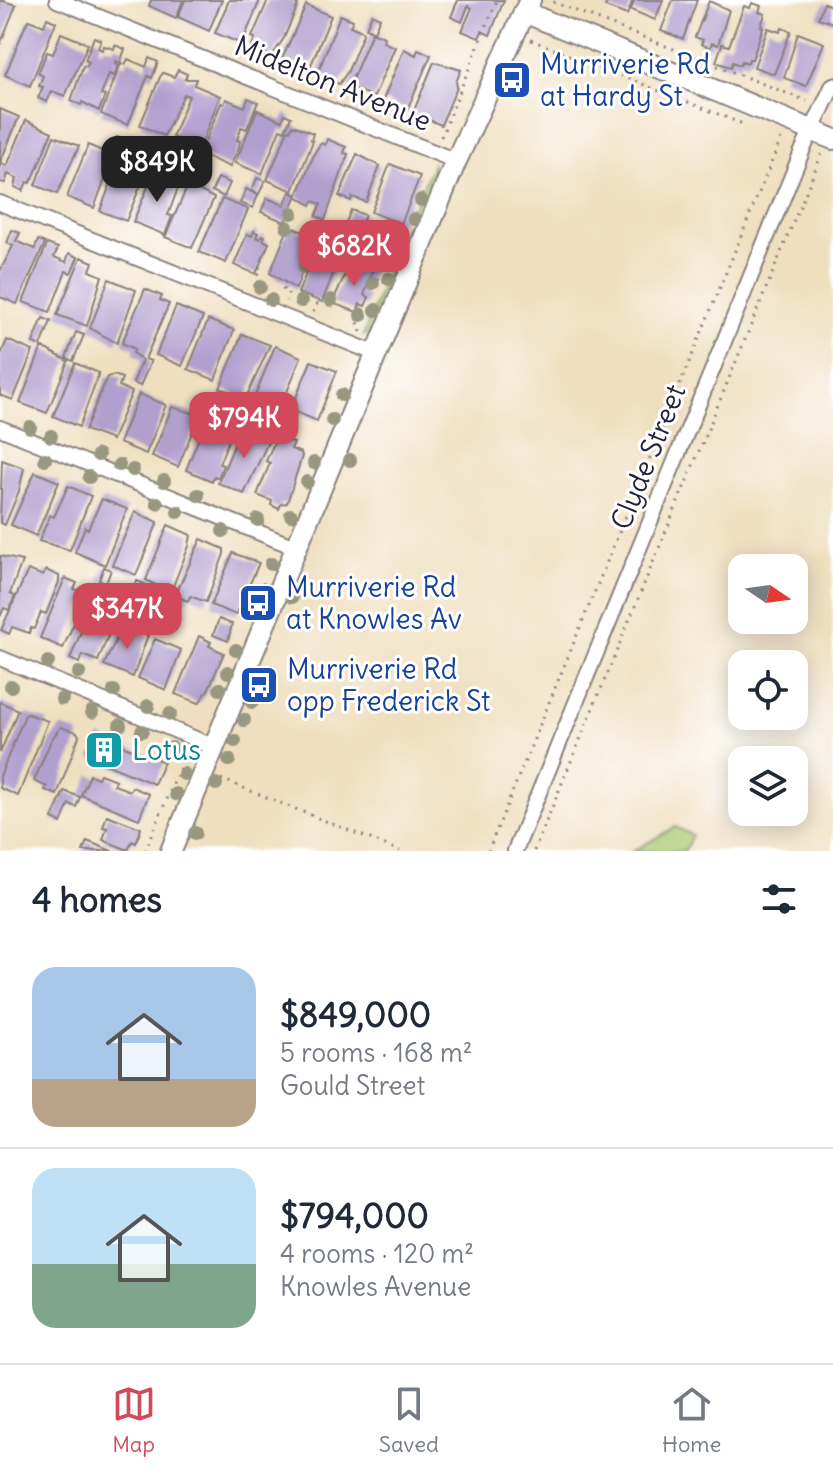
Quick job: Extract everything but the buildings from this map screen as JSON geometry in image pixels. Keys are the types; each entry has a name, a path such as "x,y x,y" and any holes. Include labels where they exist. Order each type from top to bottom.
{"street":[{"name":"Midelton Avenue","path":"57,0 456,161"},
{"path":"171,851 456,161 527,6 819,142"},
{"name":"Clyde Street","path":"515,851 819,142 823,107 833,85"},
{"path":"0,203 377,354"},
{"path":"0,428 297,548"},
{"path":"0,658 215,747"}],"path":[{"path":"439,142 497,0"},
{"path":"553,2 823,107"},
{"path":"531,40 751,127"},
{"path":"488,851 781,139 819,142 534,851"},
{"path":"259,275 264,255"},
{"path":"285,281 283,289 289,292 286,301"},
{"path":"315,308 317,304 323,306"},
{"path":"361,332 357,319 363,305"},
{"path":"145,851 192,738"},
{"path":"204,772 400,851"}],"green space":[{"path":"433,164 436,179 414,233 404,230"},
{"path":"392,260 401,263 376,326 363,336"},
{"path":"675,827 692,835 685,851 633,851"}],"place":[{"name":"Murriverie Rd at Hardy St","path":"512,80"},
{"name":"Murriverie Rd at Knowles Av","path":"258,603"},
{"name":"Murriverie Rd opp Frederick St","path":"259,685"},
{"name":"Lotus","path":"104,750"}]}
